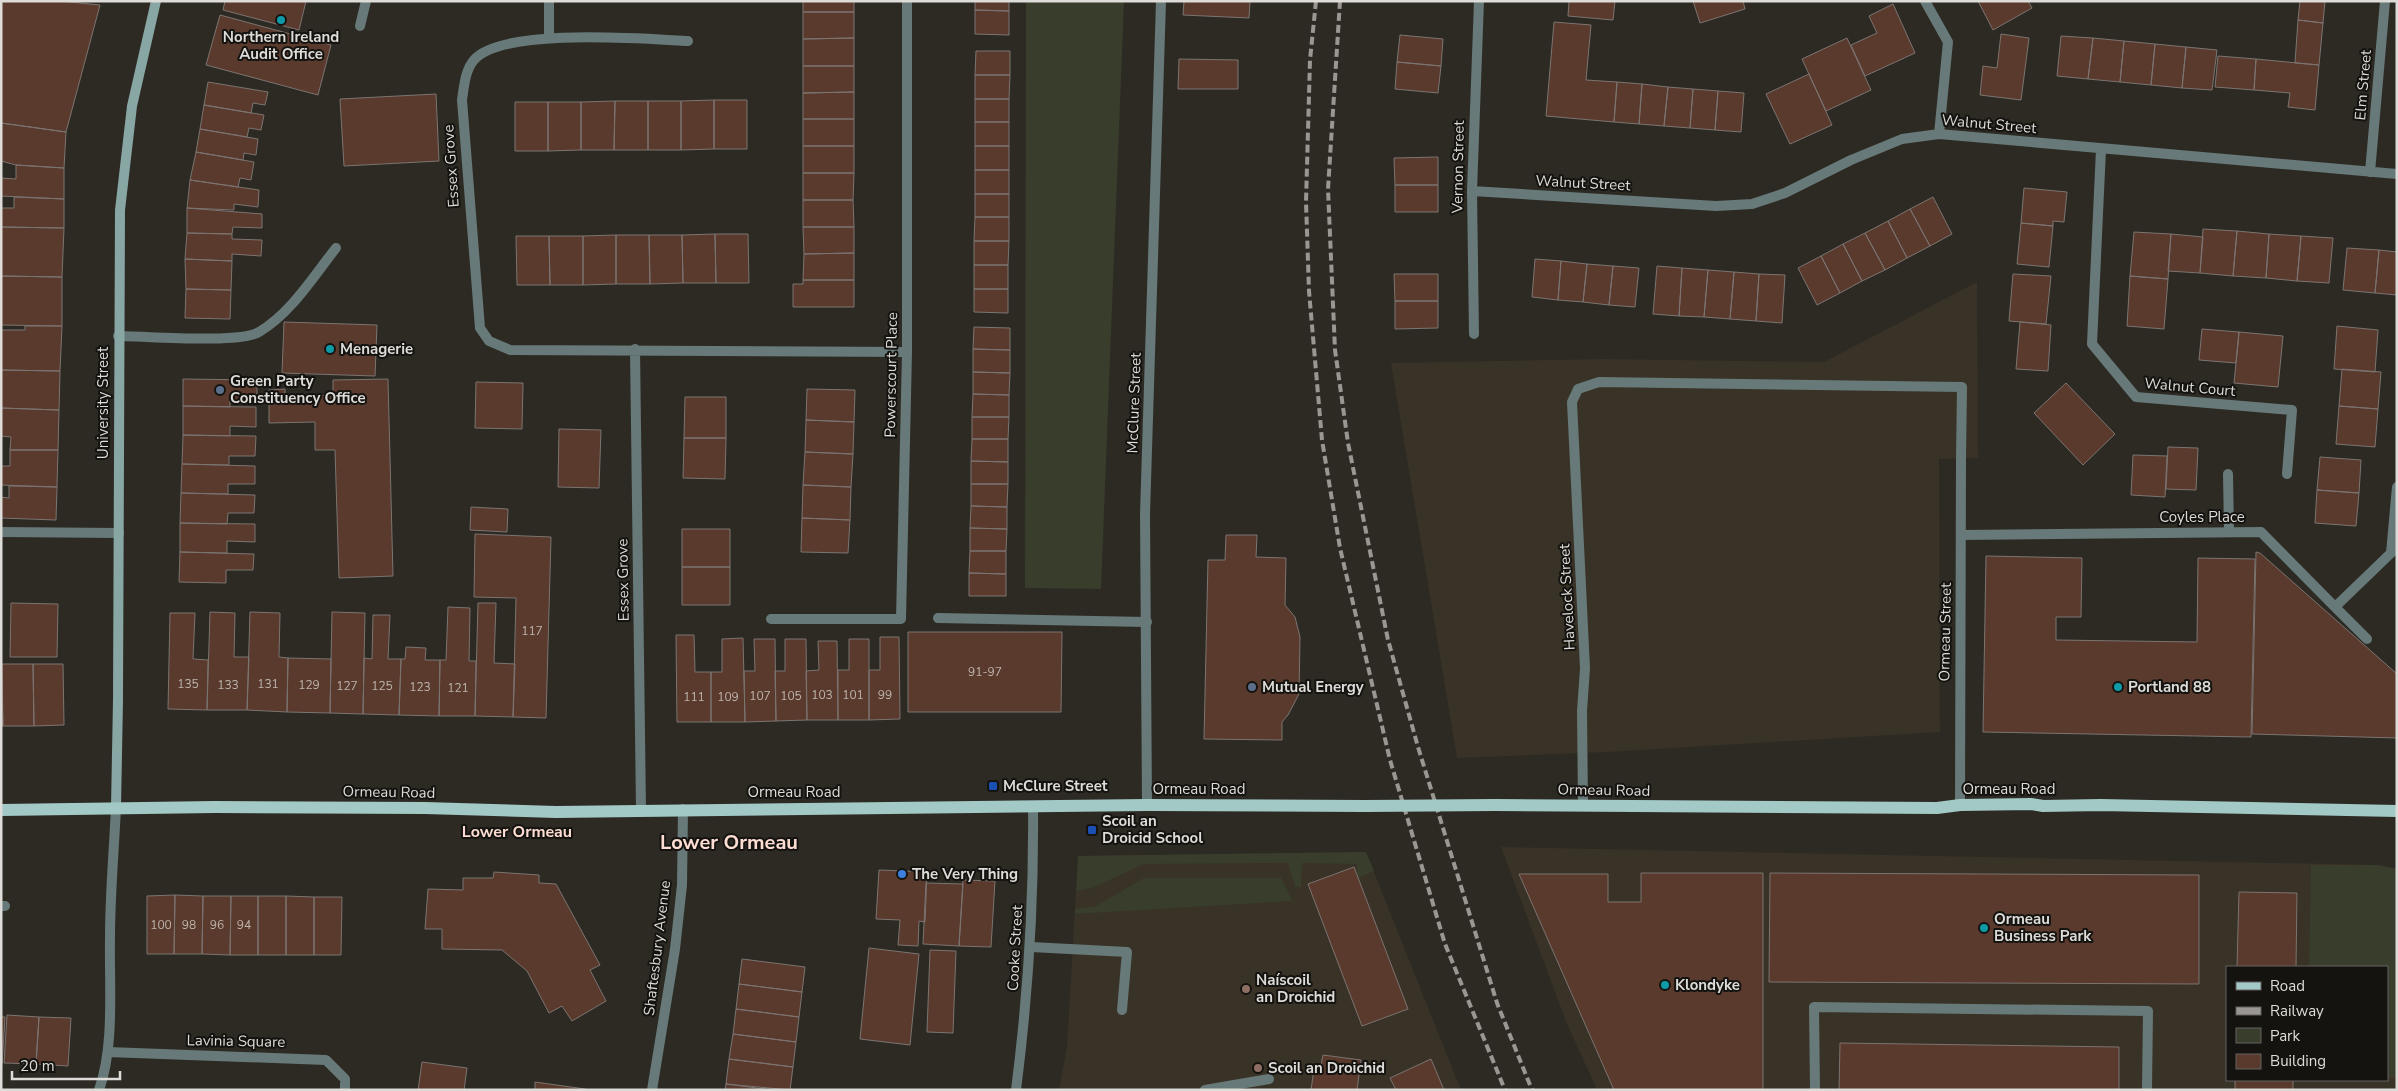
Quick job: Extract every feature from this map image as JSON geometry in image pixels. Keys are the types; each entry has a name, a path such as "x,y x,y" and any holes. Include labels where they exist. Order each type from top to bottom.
{"main road":[{"name":"Ormeau Road","path":"1,810 116,807 416,808 556,812 1147,805 1365,806 1495,804 1937,808 1960,805 2031,804 2043,806 2101,804 2397,811"}],"street":[{"name":"University Street","path":"116,807 120,210 132,106 156,1"},
{"path":"360,26 366,1"},
{"path":"548,38 549,1"},
{"name":"Powerscourt Place","path":"771,619 901,619 907,352 907,1"},
{"name":"McClure Street","path":"1147,805 1145,514 1161,1"},
{"name":"Vernon Street","path":"1474,334 1472,191 1479,1"},
{"path":"1925,1 1948,42 1939,134"},
{"name":"Elm Street","path":"2370,172 2385,1"},
{"name":"Essex Grove","path":"688,41 548,38 522,40 488,49 474,60 466,76 462,100 480,328 489,341 510,350 635,349 907,352"},
{"name":"Walnut Street","path":"1472,191 1716,206 1752,204 1785,193 1851,160 1902,139 1939,134 2397,174"},
{"name":"Walnut Court","path":"2101,149 2092,344 2136,397 2292,410 2287,474"},
{"path":"118,336 238,339 258,333 290,307 336,248"},
{"name":"Essex Grove","path":"635,349 641,810"},
{"name":"Ormeau Street","path":"1578,389 1599,382 1962,387 1960,805"},
{"name":"Havelock Street","path":"1578,389 1572,402 1585,668 1582,711 1583,805"},
{"path":"2228,474 2229,531"},
{"path":"2335,607 2391,553 2397,487"},
{"path":"1,532 119,533"},
{"name":"Coyles Place","path":"1961,536 2261,532 2368,639"},
{"path":"938,618 1147,622"},
{"path":"99,1090 105,1074 108,1052 110,917 116,807"},
{"name":"Cooke Street","path":"1016,1090 1027,1004 1033,807"},
{"name":"Shaftesbury Avenue","path":"652,1090 676,939 682,885 683,809"},
{"path":"1030,948 1127,952 1122,1010"},
{"path":"1815,1090 1814,1007 2148,1011 2147,1090"},
{"name":"Lavinia Square","path":"108,1052 326,1060 345,1079 345,1090"},
{"path":"1205,1090 1269,1079"}],"shaded area":[{"path":"1977,282 1978,458 1939,459 1940,732 1607,752 1457,758 1391,363 1603,359 1824,362"},
{"path":"1501,847 2379,865 2397,870 2397,1090 1597,1090 1567,1024"},
{"name":"Naíscoil an Droichid","path":"1366,852 1461,1090 1059,1090 1067,1047 1078,856"}],"green space":[{"path":"1026,1 1124,1 1101,589 1025,588"},
{"path":"1366,852 1374,871 1358,878 1357,864 1302,863 1301,887 1295,887 1288,863 1144,864 1092,888 1076,891 1078,856"},
{"path":"2311,865 2379,865 2397,869 2397,1078 2388,1078 2388,966 2309,966"},
{"path":"1144,878 1281,878 1293,901 1075,914 1075,909 1096,906"}],"building":[{"path":"1,1 60,1 100,5 66,132 1,123"},
{"name":"Northern Ireland Audit Office","path":"225,1 306,1 299,30 223,10"},
{"path":"803,1 854,1 854,12 803,12"},
{"path":"975,1 1009,1 1009,11 975,10"},
{"path":"1184,1 1250,1 1249,18 1183,15"},
{"path":"1569,1 1615,1 1613,20 1568,16"},
{"path":"1693,1 1743,1 1745,9 1700,23"},
{"path":"1978,1 2028,1 2032,8 1993,30"},
{"path":"2300,1 2325,1 2323,23 2298,20"},
{"path":"1893,4 1915,53 1865,76 1851,45 1877,33 1869,16"},
{"path":"975,10 1009,11 1009,35 975,34"},
{"path":"803,12 854,12 854,38 803,39"},
{"path":"220,15 331,45 318,95 206,65"},
{"path":"2298,20 2323,23 2319,65 2295,63"},
{"path":"1554,22 1591,25 1586,80 1617,82 1614,122 1546,116"},
{"path":"2001,34 2029,38 2021,100 1980,95 1983,66 1997,68"},
{"path":"1400,35 1443,39 1441,66 1397,62"},
{"path":"2061,36 2093,38 2088,79 2057,76"},
{"path":"854,38 854,66 803,66 803,39"},
{"path":"1847,38 1871,90 1826,111 1802,59"},
{"path":"2093,38 2124,41 2120,82 2088,79"},
{"path":"2124,41 2155,44 2151,85 2120,82"},
{"path":"2155,44 2186,47 2182,88 2151,85"},
{"path":"2186,47 2217,50 2212,90 2182,88"},
{"path":"976,51 1010,51 1010,75 975,75"},
{"path":"2218,56 2256,59 2254,90 2215,87"},
{"path":"1179,59 1238,60 1238,89 1178,89"},
{"path":"2256,59 2319,65 2315,110 2288,107 2290,93 2254,90"},
{"path":"1397,62 1441,66 1438,93 1395,89"},
{"path":"803,66 854,66 854,92 803,93"},
{"path":"1809,74 1832,125 1790,144 1766,94"},
{"path":"975,75 1010,75 1009,99 975,99"},
{"path":"208,82 268,92 265,105 253,103 251,113 204,105"},
{"path":"1617,82 1642,84 1639,124 1614,122"},
{"path":"1642,84 1668,87 1664,126 1639,124"},
{"path":"1668,87 1693,89 1690,128 1664,126"},
{"path":"1693,89 1718,91 1715,130 1690,128"},
{"path":"1718,91 1744,93 1741,132 1715,130"},
{"path":"854,92 854,119 803,119 803,93"},
{"path":"436,94 439,161 344,166 340,99"},
{"path":"975,99 1009,99 1009,122 975,122"},
{"path":"714,100 747,100 747,149 714,149"},
{"path":"714,100 714,149 681,150 681,101"},
{"path":"615,101 648,101 648,150 614,150"},
{"path":"615,101 614,150 581,150 581,102"},
{"path":"648,101 681,101 681,150 648,150"},
{"path":"515,102 548,102 548,151 515,151"},
{"path":"548,102 581,102 581,150 548,151"},
{"path":"204,105 264,115 261,130 249,128 247,137 200,129"},
{"path":"803,119 854,119 854,146 803,146"},
{"path":"975,122 1009,122 1009,146 975,146"},
{"path":"1,123 66,132 64,168 16,165 1,161"},
{"path":"200,129 258,139 256,155 244,153 243,160 196,152"},
{"path":"803,146 854,146 854,173 803,173"},
{"path":"975,146 1009,146 1009,170 975,170"},
{"path":"196,152 254,162 251,180 240,178 238,187 190,180"},
{"path":"1438,157 1438,185 1395,185 1394,158"},
{"path":"16,165 64,168 64,199 1,196 1,178 16,179"},
{"path":"975,170 1009,170 1009,194 975,194"},
{"path":"803,173 854,173 853,200 803,200"},
{"path":"190,180 259,190 258,207 234,204 234,210 187,208"},
{"path":"1395,185 1438,185 1438,212 1395,212"},
{"path":"2024,188 2067,192 2064,222 2053,221 2053,226 2021,223"},
{"path":"975,194 1009,194 1009,217 975,217"},
{"path":"14,197 64,199 64,228 1,227 1,208 14,208"},
{"path":"1933,197 1952,234 1930,246 1910,209"},
{"path":"803,200 853,200 854,227 803,227"},
{"path":"187,208 262,214 262,228 233,227 232,234 187,233"},
{"path":"1910,209 1930,246 1907,258 1888,221"},
{"path":"975,217 1009,217 1009,241 974,241"},
{"path":"1888,221 1907,258 1885,270 1865,233"},
{"path":"2021,223 2053,226 2049,267 2017,264"},
{"path":"1,227 64,228 62,277 1,276"},
{"path":"803,227 854,227 854,253 804,254"},
{"path":"2203,229 2237,231 2233,276 2200,273"},
{"path":"2237,231 2269,234 2266,278 2233,276"},
{"path":"2134,232 2171,234 2168,279 2130,276"},
{"path":"187,233 232,234 232,239 262,240 261,256 232,254 232,261 185,259"},
{"path":"1865,233 1885,270 1862,281 1843,244"},
{"path":"715,234 748,234 749,283 716,283"},
{"path":"715,234 716,283 683,283 682,235"},
{"path":"2171,234 2203,237 2200,273 2168,271"},
{"path":"2269,234 2301,236 2297,281 2266,278"},
{"path":"616,235 649,235 650,284 616,284"},
{"path":"616,235 616,284 583,285 583,236"},
{"path":"649,235 682,235 683,283 650,284"},
{"path":"516,236 549,236 550,285 517,285"},
{"path":"549,236 583,236 583,285 550,285"},
{"path":"2301,236 2333,238 2329,283 2297,281"},
{"path":"974,241 1009,241 1008,265 974,265"},
{"path":"1843,244 1862,281 1840,293 1821,256"},
{"path":"2347,248 2379,250 2375,293 2343,290"},
{"path":"2379,250 2397,252 2397,295 2375,293"},
{"path":"854,253 854,280 803,280 804,254"},
{"path":"1821,256 1840,293 1817,305 1798,268"},
{"path":"185,259 232,261 231,290 186,289"},
{"path":"1535,259 1561,261 1558,300 1532,297"},
{"path":"1561,261 1587,264 1583,302 1558,300"},
{"path":"1587,264 1613,266 1609,305 1583,302"},
{"path":"974,265 1008,265 1008,289 974,289"},
{"path":"1613,266 1639,268 1635,307 1609,305"},
{"path":"1657,266 1682,268 1679,316 1653,314"},
{"path":"1682,268 1708,270 1704,317 1679,316"},
{"path":"1708,270 1734,272 1730,319 1704,317"},
{"path":"1734,272 1759,274 1756,321 1730,319"},
{"path":"1394,274 1438,274 1438,301 1395,301"},
{"path":"1759,274 1785,275 1782,323 1756,321"},
{"path":"2013,274 2051,276 2046,324 2009,321"},
{"path":"1,276 62,277 62,326 1,325"},
{"path":"2130,276 2168,279 2164,329 2127,326"},
{"path":"803,280 854,280 854,307 793,307 793,284 803,284"},
{"path":"186,289 231,290 230,319 185,318"},
{"path":"974,289 1008,289 1008,313 974,312"},
{"path":"1395,301 1438,301 1438,328 1395,329"},
{"name":"Menagerie","path":"284,322 377,325 375,376 282,373"},
{"path":"2020,322 2051,325 2048,371 2016,369"},
{"path":"25,326 62,326 60,371 1,370 1,330 25,330"},
{"path":"2337,326 2378,330 2375,372 2334,369"},
{"path":"974,327 1010,328 1010,350 973,349"},
{"path":"2202,329 2239,332 2236,363 2199,360"},
{"path":"2239,332 2283,336 2278,387 2234,383"},
{"path":"973,349 1010,350 1010,373 973,372"},
{"path":"2342,369 2381,372 2378,409 2339,406"},
{"path":"1,370 60,371 59,410 1,408"},
{"path":"973,372 1010,373 1009,395 973,394"},
{"name":"Green Party Constituency Office","path":"183,379 257,380 257,400 230,400 230,407 183,406"},
{"path":"388,379 393,576 339,578 335,450 315,450 315,422 269,423 269,390 285,389 285,397 333,395 333,380"},
{"path":"476,382 523,383 522,429 475,428"},
{"path":"2066,383 2115,434 2083,465 2034,413"},
{"path":"807,389 855,390 854,422 806,420"},
{"path":"973,394 1009,395 1009,417 972,417"},
{"path":"685,397 726,397 726,438 684,438"},
{"path":"183,406 256,407 256,427 230,426 230,436 183,435"},
{"path":"2339,406 2378,409 2375,447 2336,444"},
{"path":"1,408 59,410 58,450 10,450 11,437 1,436"},
{"path":"972,417 1009,417 1008,439 972,439"},
{"path":"806,420 854,422 853,454 805,452"},
{"path":"559,429 601,430 599,488 558,487"},
{"path":"183,435 256,436 255,456 229,456 229,465 182,464"},
{"path":"684,438 726,438 725,479 683,478"},
{"path":"972,439 1008,439 1008,462 971,461"},
{"path":"2168,447 2198,448 2196,490 2166,489"},
{"path":"10,450 58,450 57,487 1,485 1,466 10,466"},
{"path":"805,452 853,454 851,487 803,485"},
{"path":"2133,455 2167,456 2165,497 2131,495"},
{"path":"2320,457 2361,460 2359,493 2317,490"},
{"path":"971,461 1008,462 1008,484 971,484"},
{"path":"182,464 255,466 255,484 228,484 228,494 181,493"},
{"path":"971,484 1008,484 1007,507 971,506"},
{"path":"803,485 851,487 850,520 802,518"},
{"path":"9,486 57,487 56,520 1,518 1,497 9,498"},
{"path":"2317,490 2359,493 2356,526 2315,523"},
{"path":"181,493 255,495 254,513 228,513 227,524 180,523"},
{"path":"971,506 1007,507 1007,529 970,528"},
{"path":"471,507 508,509 507,532 470,530"},
{"path":"802,518 850,520 848,553 801,552"},
{"path":"180,523 255,524 255,542 227,541 227,553 180,552"},
{"path":"970,528 1007,529 1006,551 970,551"},
{"path":"682,529 730,529 730,567 682,567"},
{"path":"475,534 551,537 546,718 513,717 516,598 474,597"},
{"path":"1226,535 1257,535 1256,557 1286,558 1285,605 1295,617 1300,637 1299,694 1282,722 1282,740 1204,739 1208,560 1225,560"},
{"path":"970,551 1006,551 1006,574 969,573"},
{"path":"180,552 254,554 253,570 226,570 226,583 179,582"},
{"path":"2256,552 2260,553 2397,674 2397,738 2252,734"},
{"name":"Portland 88","path":"1986,556 2082,558 2081,617 2056,617 2056,640 2197,642 2198,558 2255,559 2251,737 1983,732"},
{"path":"682,567 730,567 730,605 682,605"},
{"path":"969,573 1006,574 1006,596 969,596"},
{"path":"11,603 58,604 57,657 10,657"},
{"path":"478,603 496,603 494,663 515,664 513,717 475,716"},
{"path":"448,607 470,608 469,661 476,661 475,716 439,716 440,660 446,660"},
{"path":"210,612 235,613 234,657 249,657 247,710 207,710"},
{"path":"250,612 280,613 279,657 288,658 287,712 247,710"},
{"path":"332,612 365,613 363,714 330,713"},
{"path":"170,613 195,613 193,659 208,660 207,710 168,709"},
{"path":"373,615 390,615 388,659 401,659 399,715 363,714 364,658 372,659"},
{"path":"908,632 1062,632 1061,712 908,712"},
{"path":"676,635 694,635 695,672 711,672 711,722 677,722"},
{"path":"880,637 899,637 900,719 869,720 869,670 880,670"},
{"path":"743,638 745,722 711,722 711,672 722,672 722,639"},
{"path":"754,639 775,639 776,721 745,722 744,671 755,671"},
{"path":"785,639 806,639 807,720 776,721 775,671 785,671"},
{"path":"849,639 869,639 869,720 838,720 838,670 849,670"},
{"path":"818,641 837,641 838,720 807,720 806,671 819,670"},
{"path":"406,647 426,648 425,660 440,660 439,716 399,715 401,659 405,659"},
{"path":"288,658 331,659 330,713 287,712"},
{"path":"1,664 3,726 1,726"},
{"path":"2,664 33,664 34,726 3,726"},
{"path":"33,664 63,664 64,725 34,726"},
{"path":"1354,867 1408,1009 1362,1026 1308,884"},
{"path":"879,870 927,872 925,922 919,921 918,946 898,945 900,920 876,919"},
{"path":"494,872 539,875 539,883 556,884 600,965 590,970 606,1001 572,1021 562,1006 549,1013 527,971 502,950 442,949 442,929 425,929 428,889 463,890 463,878 493,878"},
{"name":"Klondyke","path":"1641,873 1763,873 1763,1090 1614,1090 1519,874 1608,874 1608,902 1641,902"},
{"name":"Ormeau Business Park","path":"1770,873 2199,875 2199,984 1769,982"},
{"path":"963,880 995,881 991,947 959,946"},
{"path":"926,883 963,884 959,946 923,944"},
{"path":"2239,892 2297,893 2296,966 2237,966"},
{"path":"175,895 203,896 202,954 174,954"},
{"path":"175,895 174,954 147,954 147,896"},
{"path":"203,896 231,896 230,955 202,954"},
{"path":"231,896 258,896 258,955 230,955"},
{"path":"258,896 286,896 286,955 258,955"},
{"path":"286,896 314,897 314,955 286,955"},
{"path":"314,897 342,897 341,955 314,955"},
{"path":"869,948 919,954 910,1045 860,1039"},
{"path":"930,950 956,951 953,1033 927,1032"},
{"path":"742,959 805,967 802,992 739,984"},
{"path":"739,984 802,992 799,1017 736,1009"},
{"path":"736,1009 799,1017 796,1042 733,1034"},
{"path":"7,1015 39,1017 36,1064 4,1063"},
{"path":"1,1017 5,1017 2,1065 1,1065"},
{"path":"39,1017 71,1018 68,1066 36,1064"},
{"path":"733,1034 796,1042 793,1067 729,1059"},
{"path":"1840,1043 2119,1047 2119,1090 1839,1090"},
{"path":"1323,1055 1361,1060 1357,1090 1311,1090 1314,1069 1320,1070"},
{"path":"729,1059 793,1067 790,1090 726,1084"},
{"path":"1431,1059 1444,1090 1396,1090 1390,1078"},
{"path":"422,1062 467,1068 464,1090 418,1090"},
{"path":"2235,1081 2293,1081 2293,1090 2235,1090"},
{"path":"535,1082 585,1089 585,1090 535,1090"},
{"path":"726,1084 772,1090 725,1090"}],"railway":[{"path":"1316,1 1310,60 1306,202 1309,291 1322,440 1340,548 1390,760 1445,944 1505,1090"},
{"path":"1340,1 1328,189 1335,350 1348,443 1388,640 1418,747 1497,1003 1532,1090"}],"place":[{"name":"Northern Ireland Audit Office","path":"281,20"},
{"name":"Menagerie","path":"330,349"},
{"name":"Green Party Constituency Office","path":"220,390"},
{"name":"Mutual Energy","path":"1252,687"},
{"name":"Portland 88","path":"2118,687"},
{"name":"McClure Street","path":"993,786"},
{"name":"Scoil an Droicid School","path":"1092,830"},
{"name":"The Very Thing","path":"902,874"},
{"name":"Ormeau Business Park","path":"1984,928"},
{"name":"Klondyke","path":"1665,985"},
{"name":"Naíscoil an Droichid","path":"1246,989"},
{"name":"Scoil an Droichid","path":"1258,1068"}],"district":[{"name":"Lower Ormeau","path":"517,831"},
{"name":"Lower Ormeau","path":"729,842"}]}
